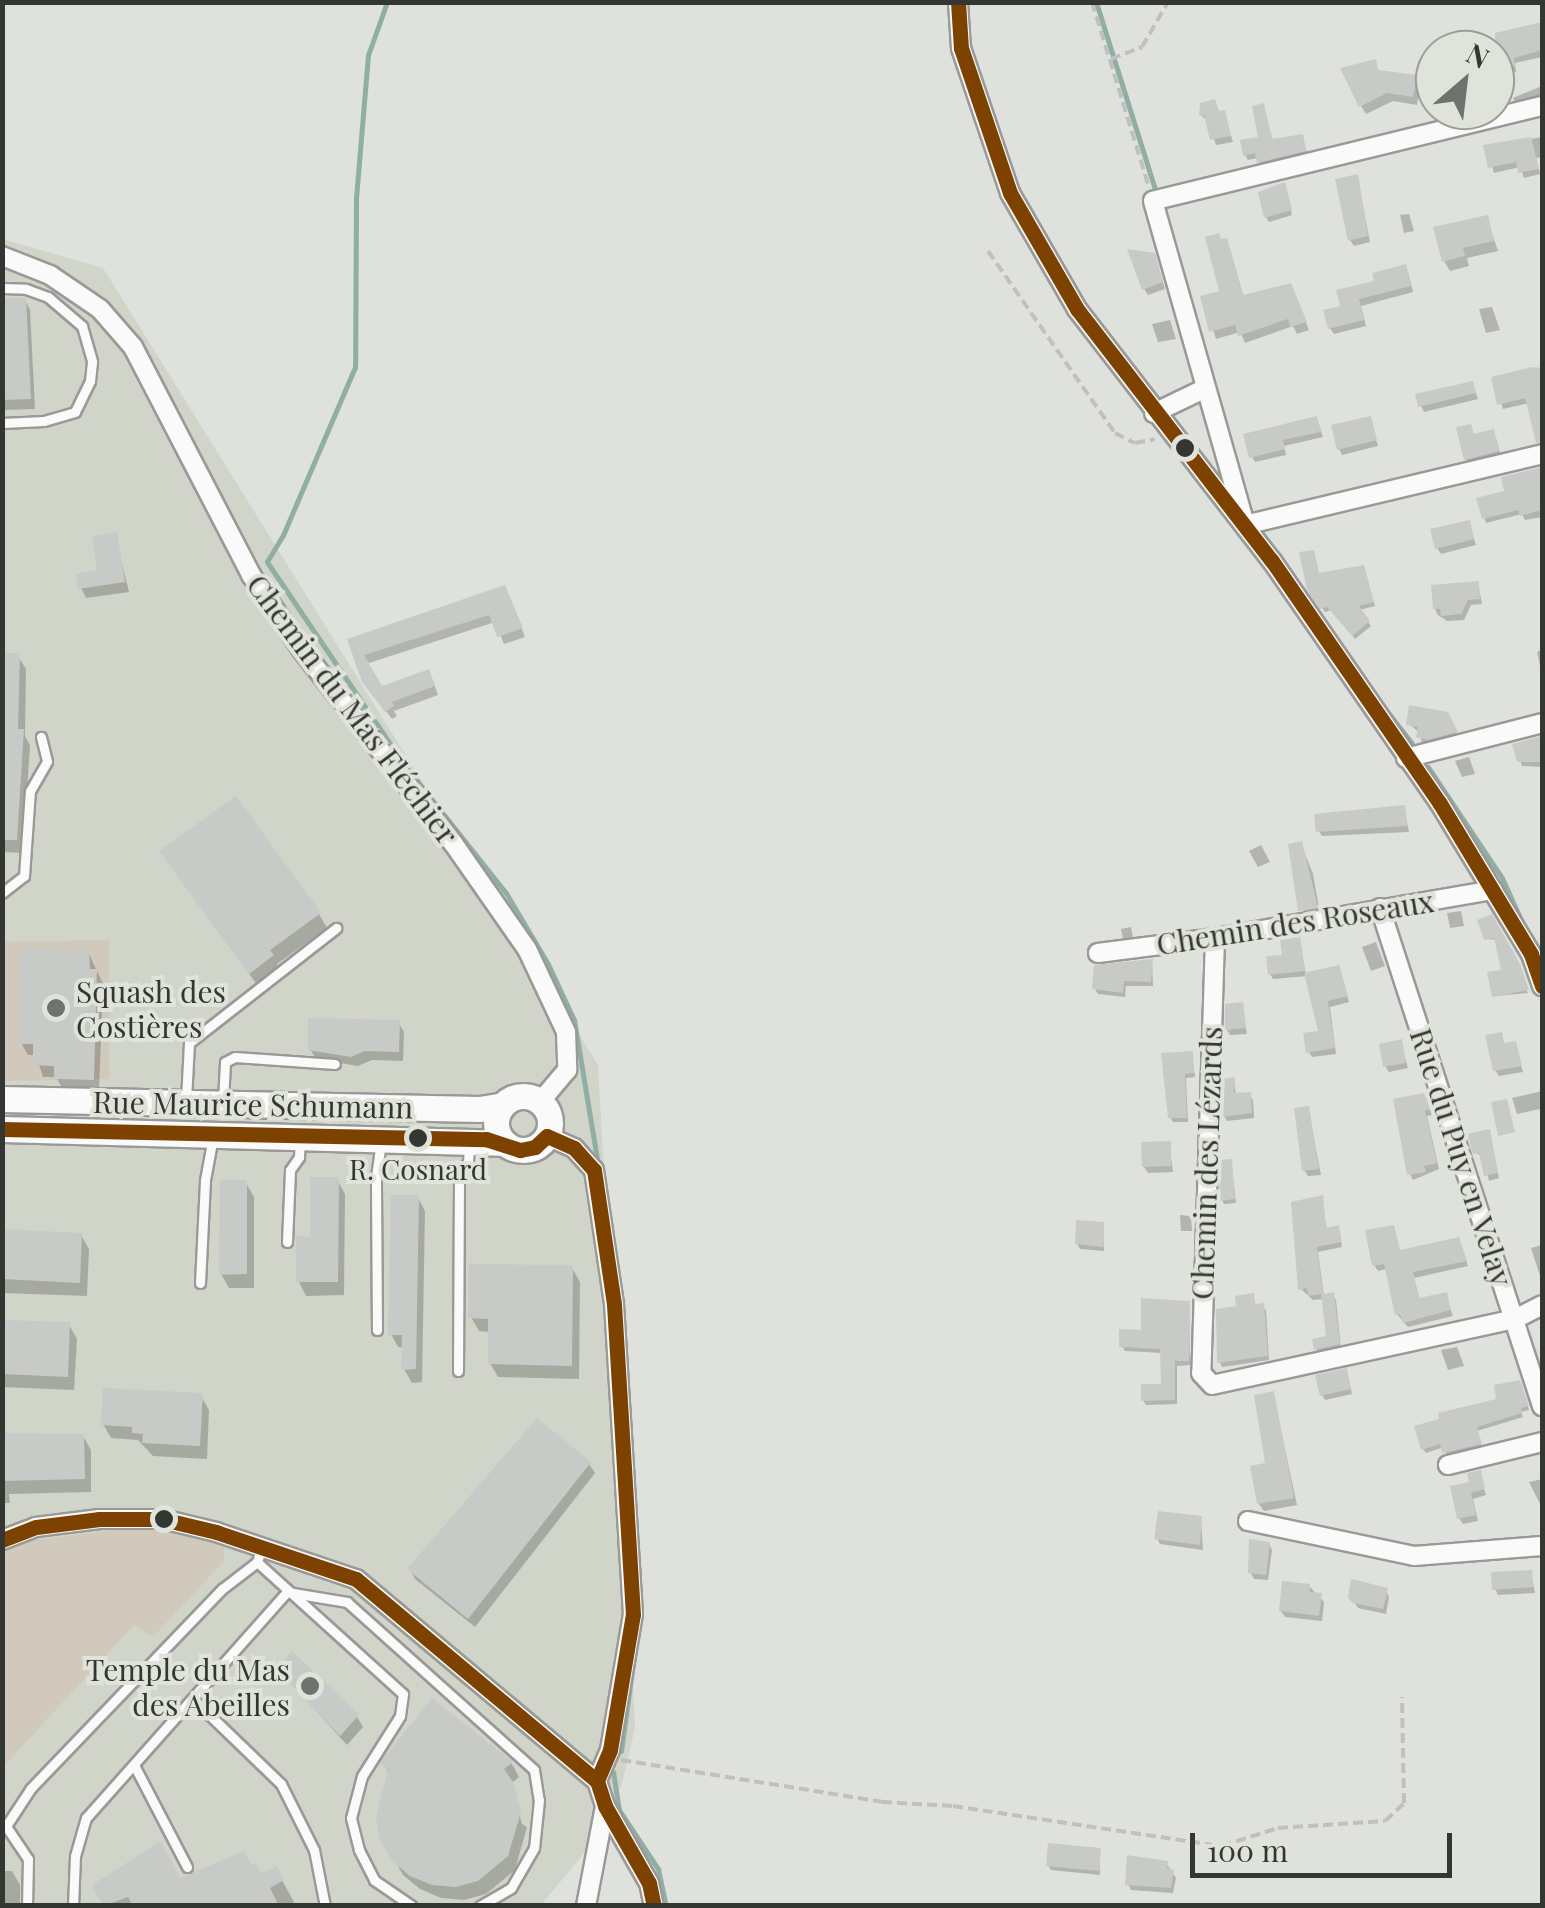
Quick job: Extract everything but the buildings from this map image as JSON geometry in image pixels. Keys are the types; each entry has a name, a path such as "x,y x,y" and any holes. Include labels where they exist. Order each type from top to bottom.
{"main road":[{"path":"521,1096 540,1102 550,1118 546,1136 525,1150 505,1142 497,1126 503,1105 521,1096"},
{"name":"Rue Maurice Schumann","path":"2,1100 478,1109 503,1105"},
{"name":"Rue Maurice Schumann","path":"2,1129 469,1138 505,1142"}],"street":[{"path":"958,2 961,48 1010,193 1077,309 1154,413 1246,525 1493,890 1531,954 1542,986"},
{"path":"1246,525 1153,201 1542,106"},
{"name":"Chemin du Mas Fléchier","path":"2,256 50,275 100,309 133,347 251,575 302,650 453,843 526,950 566,1032 568,1070 540,1102"},
{"path":"1154,413 1204,389"},
{"path":"1246,525 1542,454"},
{"path":"1406,758 1542,722"},
{"name":"Chemin des Roseaux","path":"1098,952 1215,938 1493,890"},
{"name":"Rue du Puy en Velay","path":"1380,908 1542,1406"},
{"name":"Chemin des Lézards","path":"1215,938 1201,1372 1212,1385 1515,1319"},
{"path":"546,1136 574,1148 594,1170 614,1304 633,1614 607,1757 598,1781"},
{"path":"1515,1319 1542,1304"},
{"path":"1448,1465 1542,1442"},
{"path":"2,1540 36,1527 99,1519 162,1519 216,1532 259,1556 356,1579 598,1781 605,1806 649,1883 654,1906"},
{"path":"1248,1521 1414,1556 1542,1546"},
{"path":"586,1906 605,1806"}],"lane":[{"path":"2,288 26,288 48,297 82,326 92,362 90,381 75,412 44,421 2,423"},
{"path":"2,893 24,876 30,791 47,760 40,737"},
{"path":"186,1103 190,1043 336,928"},
{"path":"222,1104 225,1062 235,1056 335,1064"},
{"path":"200,1283 213,1133"},
{"path":"287,1242 290,1170 299,1158 300,1135"},
{"path":"377,1330 380,1137"},
{"path":"458,1371 459,1178 468,1162 469,1138"},
{"path":"28,1906 28,1859 6,1826 32,1788 259,1556 287,1592 403,1694 400,1716 362,1776 351,1818 358,1850 374,1880 412,1906"},
{"path":"73,1906 81,1826 287,1592"},
{"path":"287,1592 346,1602 534,1770 539,1800 534,1848 511,1888 480,1906"},
{"path":"195,1701 281,1784 314,1850 325,1906"},
{"path":"134,1766 186,1867"}],"path":[{"path":"1092,2 1153,201"},
{"path":"1110,59 1142,47 1168,2"},
{"path":"988,250 1115,433 1135,444 1154,440 1168,430"},
{"path":"607,1757 862,1799 953,1806 1222,1846 1278,1828 1385,1821 1404,1804 1402,1697"}],"shaded area":[{"path":"2,239 103,268 598,1065 635,1727 622,1784 601,1833 541,1905 3,1905"},
{"name":"Squash des Costières","path":"109,940 109,1079 6,1081 2,1074 2,942"},
{"path":"123,1529 164,1529 204,1536 224,1547 224,1561 153,1637 134,1625 3,1767 3,1552 35,1540"}],"waterway":[{"path":"387,2 368,55 356,199 355,367 283,535 267,562 406,767 506,893 548,964 574,1020 598,1165"},
{"path":"1096,2 1157,195"},
{"path":"1389,714 1412,743"},
{"path":"1428,767 1502,878 1522,922"},
{"path":"621,1751 635,1649"},
{"path":"613,1772 619,1810 658,1869 666,1906"}],"transit line":[{"path":"958,2 961,48 1010,193 1077,309 1272,561 1439,802 1531,954 1542,986"},
{"path":"2,1129 486,1139 520,1150 535,1147 547,1136 574,1148 594,1170 614,1304 633,1614 610,1750 597,1781"},
{"path":"2,1540 36,1527 99,1519 162,1519 216,1532 356,1579 597,1781 605,1806 649,1883 654,1906"}],"place":[{"name":"Squash des Costières","path":"56,1008"},
{"name":"R. Cosnard","path":"418,1138"},
{"name":"Temple du Mas des Abeilles","path":"310,1686"}]}
